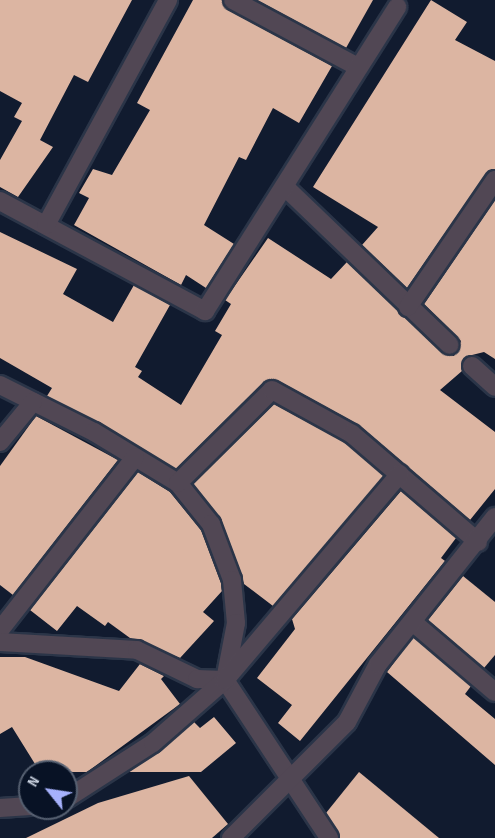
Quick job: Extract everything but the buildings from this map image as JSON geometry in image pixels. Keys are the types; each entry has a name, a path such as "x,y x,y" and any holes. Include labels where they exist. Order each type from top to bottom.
{"street":[{"path":"46,225 168,0"},
{"path":"233,0 358,67"},
{"path":"0,201 205,311 397,7"},
{"path":"408,307 495,180"},
{"path":"285,187 450,345"},
{"path":"472,366 495,387"},
{"path":"0,385 135,457 178,483 212,524 232,580 236,623 225,681 329,838"},
{"path":"178,483 272,390 352,434 478,542"},
{"path":"0,442 33,402"},
{"path":"0,630 135,457"},
{"path":"78,791 153,743 225,681 400,474"},
{"path":"231,838 291,783 347,722 378,664 415,624 495,517"},
{"path":"415,624 495,692"},
{"path":"0,642 137,650 197,679 225,681"},
{"path":"0,808 18,807"}]}
